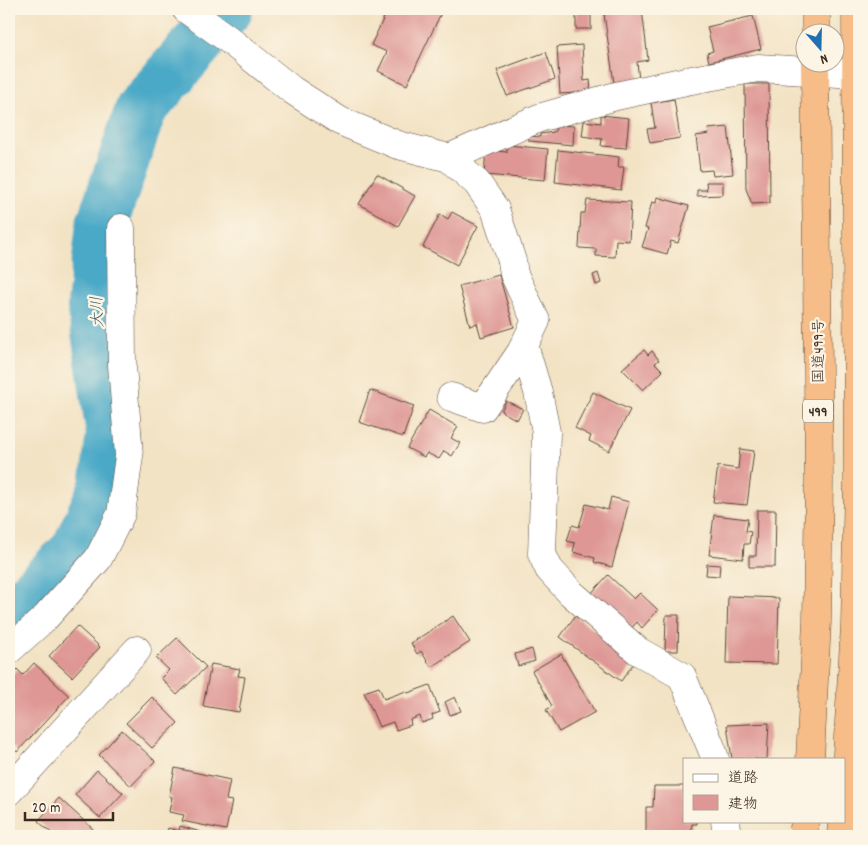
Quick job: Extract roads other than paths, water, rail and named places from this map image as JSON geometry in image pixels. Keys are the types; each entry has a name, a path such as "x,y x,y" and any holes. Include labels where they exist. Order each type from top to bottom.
{"highway":[{"path":"816,9 816,22"},
{"path":"846,770 855,626 858,481 856,9"},
{"name":"国道499号","path":"810,758 818,621 819,500 815,72"},
{"path":"803,836 805,822"},
{"path":"841,836 842,822"}],"street":[{"path":"188,10 292,90 340,121 398,145 448,158 477,183 495,209 512,261 514,274 536,321 524,345 483,408 451,397"},
{"path":"448,158 539,118 616,96 758,68 796,67"},
{"path":"844,72 855,74"},
{"path":"9,650 44,618 98,559 121,514 129,456 122,365 121,228"},
{"path":"524,345 538,392 546,432 542,554 549,569 571,593 638,650 682,676 715,758"},
{"path":"9,791 137,650"},
{"path":"725,822 727,836"}],"waterway":[{"name":"大川","path":"9,617 76,551 105,487 112,434 93,305 102,224 141,109 227,9"}]}
